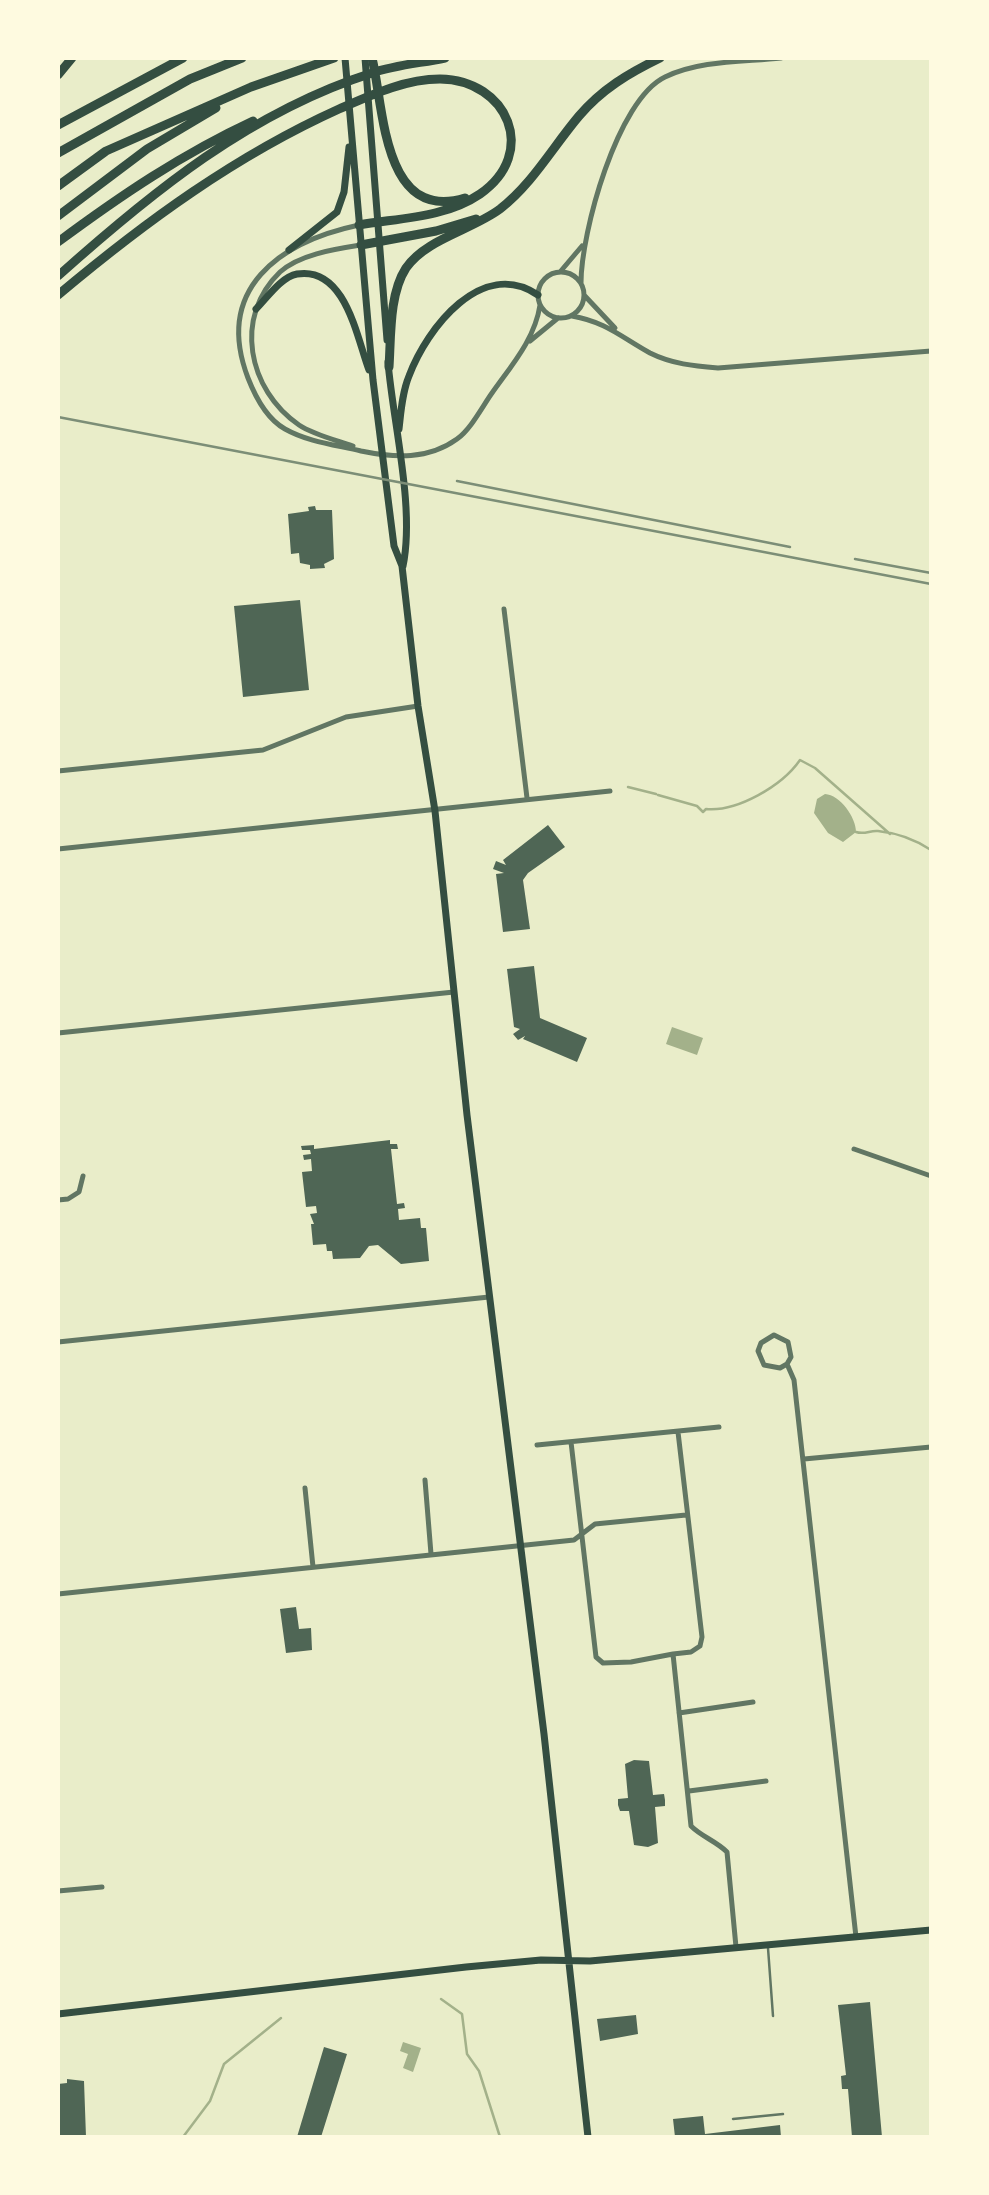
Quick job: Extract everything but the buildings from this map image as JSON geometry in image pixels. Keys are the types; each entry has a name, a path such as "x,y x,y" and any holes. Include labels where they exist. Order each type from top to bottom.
{"highway":[{"path":"58,125 183,58"},
{"path":"58,153 190,79 242,58"},
{"path":"58,186 106,151 251,87 334,58"},
{"path":"372,58 383,128 396,169 422,196 456,201 480,194"},
{"path":"58,242 144,180 208,142 290,105 374,72 444,58"},
{"path":"389,367 396,297 407,268 422,253 497,211 522,191 579,116 600,94 624,76 660,58"},
{"path":"58,75 70,61"},
{"path":"58,295 132,233 199,186 302,126 396,86 440,79 461,82 479,88 504,111 510,131 510,156 495,182 480,194 446,211 359,225"},
{"path":"58,216 147,149 251,87"},
{"path":"58,276 122,219 184,170 290,105"},
{"path":"361,245 436,231 497,211"}],"main road":[{"path":"345,58 373,380 394,546 402,566 418,706 435,811 489,1297 544,1734 567,1960 589,2137"},
{"path":"365,58 389,367 404,499 407,547 402,566"},
{"path":"289,250 337,212 344,192 351,139"},
{"path":"256,309 284,280 297,274 314,276 331,285 347,306 373,380"},
{"path":"397,444 408,377 427,340 461,300 483,287 510,282 526,286 538,295"},
{"path":"58,2014 466,1967 567,1960 590,1961 931,1930"}],"street":[{"path":"572,316 582,306 584,295 581,283 582,246 621,127 637,100 663,77 683,70 781,58"},
{"path":"359,225 289,250 260,272 240,316 239,350 258,400 283,428 310,440 373,454 423,457 461,437 525,345 538,319 541,284 549,276 560,272 582,246"},
{"path":"361,245 332,249 282,271 256,309 252,323 252,351 265,390 301,426 373,454"},
{"path":"560,272 572,275 581,283"},
{"path":"584,295 617,331"},
{"path":"540,305 547,314 558,318 572,316 592,319 617,331 650,353 691,366 718,368 931,351"},
{"path":"525,345 558,318"},
{"path":"504,609 527,798"},
{"path":"58,771 263,750 346,717 418,706"},
{"path":"58,849 610,791"},
{"path":"58,1033 454,992"},
{"path":"854,1149 931,1176"},
{"path":"58,1200 68,1199 79,1192 83,1176"},
{"path":"58,1342 489,1297"},
{"path":"774,1335 788,1342 791,1357 786,1364 780,1368 764,1365 759,1359 761,1343 774,1335"},
{"path":"786,1364 794,1380 804,1459 856,1937"},
{"path":"537,1445 719,1427"},
{"path":"571,1442 599,1661 631,1662 691,1653 700,1646 702,1637 678,1432"},
{"path":"804,1459 931,1447"},
{"path":"425,1480 431,1554"},
{"path":"305,1488 313,1567"},
{"path":"58,1594 574,1540 595,1524 686,1515"},
{"path":"673,1654 691,1826 698,1833 718,1842 727,1852 736,1947"},
{"path":"679,1713 753,1702"},
{"path":"689,1791 766,1781"},
{"path":"58,1891 102,1886"}],"lane":[{"path":"768,1945 773,2016"},
{"path":"733,2119 783,2114"}],"shaded area":[{"path":"825,794 836,798 853,820 856,832 843,842 828,833 814,813 817,799"},
{"path":"672,1027 703,1038 697,1055 666,1044"},
{"path":"403,2042 421,2048 413,2072 403,2068 408,2054 400,2051"}],"waterway":[{"path":"658,795 697,806 703,812 706,809 731,806 771,788 800,760 815,768 890,834"},
{"path":"628,787 656,794"},
{"path":"856,832 892,833 931,850"},
{"path":"441,1999 462,2014 467,2054 479,2071 500,2137"},
{"path":"183,2137 210,2101 224,2064 281,2018"}],"railway":[{"path":"58,417 931,584"},
{"path":"457,481 790,547"},
{"path":"855,559 931,573"}]}
